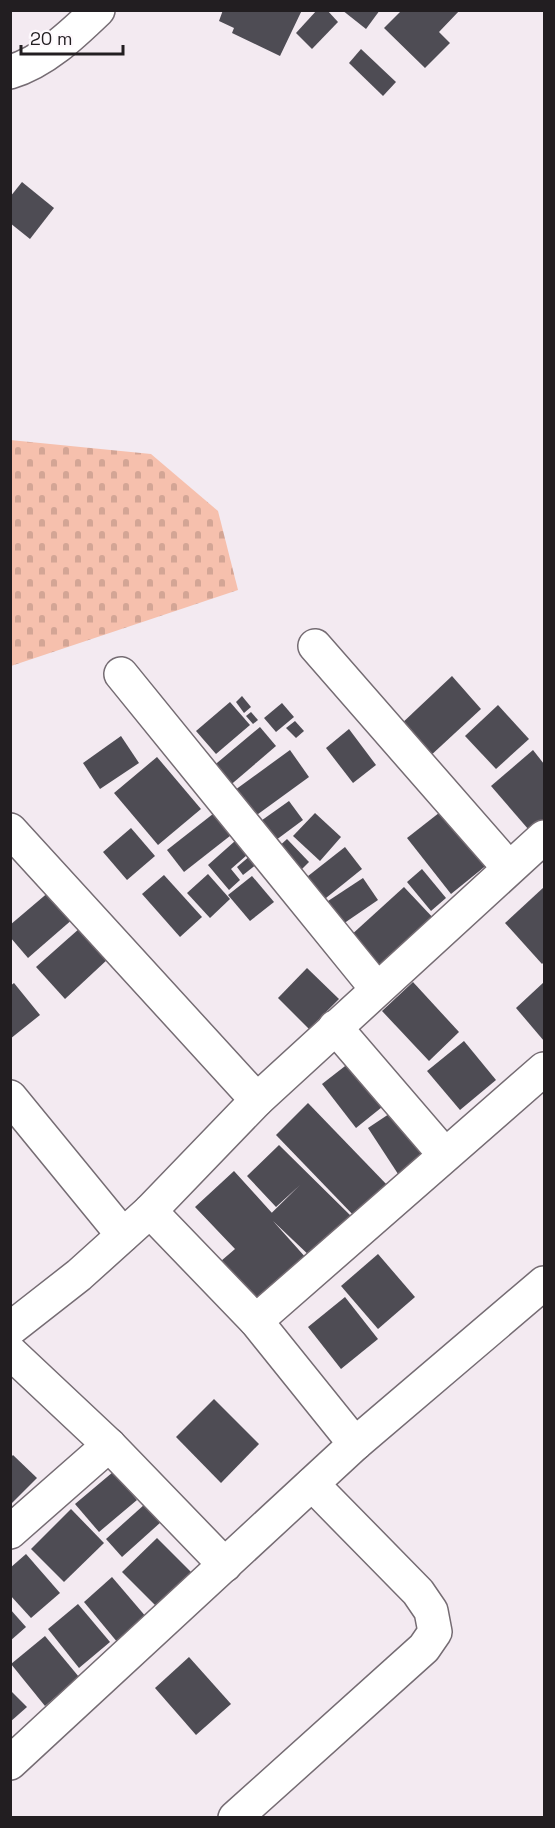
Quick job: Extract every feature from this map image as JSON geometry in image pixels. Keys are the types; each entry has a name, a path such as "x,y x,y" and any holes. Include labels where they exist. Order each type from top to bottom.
{"street":[{"path":"10,72 25,68 60,44 98,10"},
{"path":"315,646 509,868"},
{"path":"121,674 377,989"},
{"path":"10,830 257,1100"},
{"path":"10,1329 150,1211 257,1100 544,837"},
{"path":"335,1028 445,1155"},
{"path":"256,1321 544,1069"},
{"path":"10,1097 123,1235"},
{"path":"150,1211 256,1321 355,1444"},
{"path":"10,1763 355,1444 544,1283"},
{"path":"10,1352 109,1445 225,1565"},
{"path":"10,1532 109,1445"},
{"path":"235,1818 424,1648 435,1632 431,1611 418,1592 312,1484"}],"green space":[{"path":"10,440 151,454 218,511 238,590 11,666"}],"building":[{"path":"223,10 302,10 280,56 232,33 234,28 219,21"},
{"path":"317,10 327,10 338,22 312,49 296,33"},
{"path":"342,10 380,10 366,29"},
{"path":"402,10 460,10 439,32 450,43 425,68 384,28"},
{"path":"361,49 396,82 383,96 349,63"},
{"path":"22,182 54,208 30,239 10,223 10,197"},
{"path":"452,676 481,709 428,758 399,726"},
{"path":"242,696 251,707 244,713 236,702"},
{"path":"230,702 250,725 216,754 196,731"},
{"path":"282,703 294,717 276,732 264,718"},
{"path":"498,705 529,739 496,769 465,736"},
{"path":"251,712 258,720 253,724 246,716"},
{"path":"295,721 304,731 296,738 286,728"},
{"path":"260,727 276,746 227,788 211,768"},
{"path":"349,729 376,765 353,783 326,748"},
{"path":"121,736 139,763 100,789 83,763"},
{"path":"290,750 309,777 254,817 235,790"},
{"path":"533,750 544,764 544,829 535,837 491,786"},
{"path":"157,757 201,809 158,845 114,793"},
{"path":"289,801 303,820 272,843 258,823"},
{"path":"444,809 488,864 451,894 407,838"},
{"path":"218,810 235,832 184,872 167,850"},
{"path":"315,813 341,837 320,861 293,836"},
{"path":"131,828 155,856 127,880 103,852"},
{"path":"287,839 309,862 297,874 275,850"},
{"path":"235,841 247,855 231,869 240,880 229,890 208,865"},
{"path":"345,847 362,869 321,902 303,880"},
{"path":"251,855 257,864 243,875 237,867"},
{"path":"422,869 446,898 431,911 407,882"},
{"path":"208,874 230,899 210,918 187,893"},
{"path":"164,875 202,917 180,937 142,894"},
{"path":"252,876 274,902 250,921 228,895"},
{"path":"363,878 378,900 340,926 325,903"},
{"path":"404,887 436,921 381,972 349,937"},
{"path":"544,887 544,962 542,964 505,923"},
{"path":"50,891 74,918 28,958 10,937 10,925"},
{"path":"80,928 108,959 65,999 36,967"},
{"path":"307,968 339,999 309,1029 278,998"},
{"path":"413,982 459,1032 429,1061 382,1011"},
{"path":"544,982 544,1041 516,1008"},
{"path":"14,983 40,1015 10,1039 10,986"},
{"path":"464,1041 496,1080 460,1110 427,1071"},
{"path":"358,1056 392,1099 356,1128 322,1084"},
{"path":"308,1103 390,1188 357,1219 276,1135"},
{"path":"398,1108 430,1156 400,1177 368,1128"},
{"path":"279,1145 352,1217 313,1259 273,1221 307,1259 258,1303 221,1261 235,1249 195,1207 234,1171 272,1213 300,1185 276,1207 247,1176"},
{"path":"378,1254 415,1297 378,1329 341,1286"},
{"path":"345,1297 378,1339 341,1369 308,1327"},
{"path":"214,1399 259,1444 221,1483 176,1437"},
{"path":"13,1455 37,1478 10,1505 10,1458"},
{"path":"113,1472 137,1500 99,1532 75,1504"},
{"path":"145,1504 161,1522 122,1557 106,1539"},
{"path":"71,1509 104,1543 64,1582 31,1549"},
{"path":"157,1538 191,1572 157,1607 122,1572"},
{"path":"26,1554 60,1593 31,1618 10,1595 10,1568"},
{"path":"112,1577 147,1618 118,1643 84,1602"},
{"path":"78,1604 110,1642 79,1668 48,1629"},
{"path":"10,1609 26,1627 10,1641"},
{"path":"45,1636 79,1677 45,1706 11,1664"},
{"path":"189,1657 231,1704 196,1735 155,1688"},
{"path":"10,1690 27,1707 10,1722"}]}
